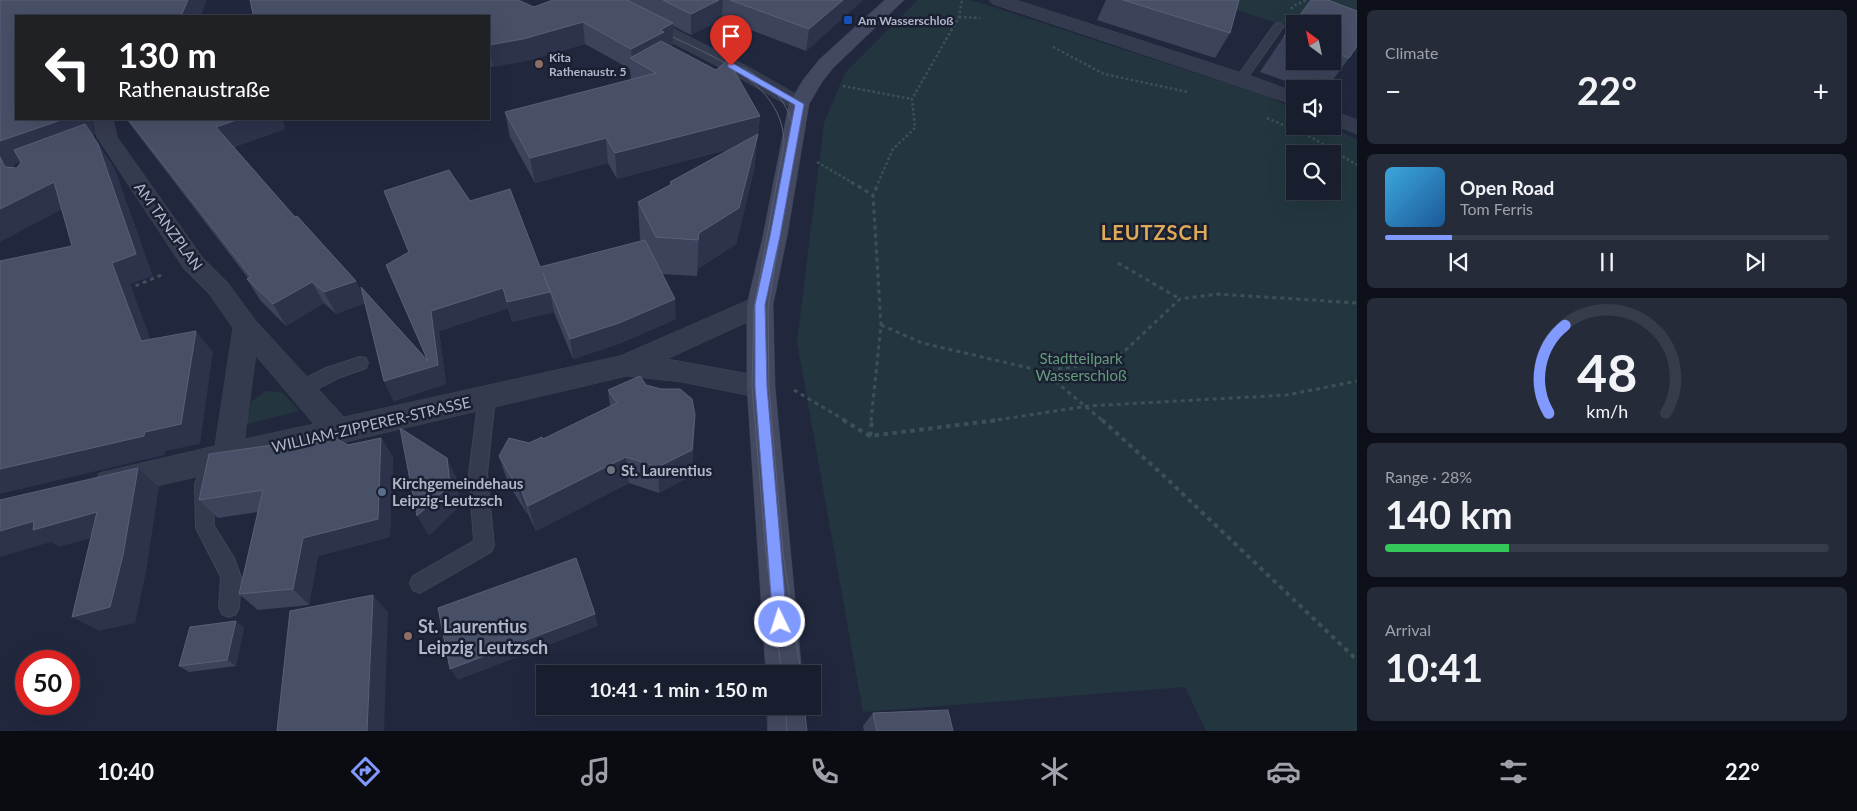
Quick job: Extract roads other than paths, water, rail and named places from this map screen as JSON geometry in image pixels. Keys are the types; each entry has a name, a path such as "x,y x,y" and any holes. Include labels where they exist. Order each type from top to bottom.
{"main road":[{"path":"783,665 761,387 760,305 775,236 790,146 800,104 813,80 840,50 895,0"},
{"path":"787,715 788,731"}],"street":[{"path":"605,0 738,69 800,104"},
{"path":"998,0 1241,79 1286,96"},
{"path":"1341,120 1357,128"},
{"name":"AM TANZPLAN","path":"103,132 193,263 219,289 246,327 339,432"},
{"name":"WILLIAM-ZIPPERER-STRASSE","path":"84,489 625,366 760,305"},
{"path":"218,459 246,327"},
{"name":"WILLIAM-ZIPPERER-STRASSE","path":"625,366 682,371 761,387"}],"lane":[{"path":"1241,79 1279,26"},
{"path":"301,389 332,373 360,363"},
{"path":"420,583 484,546 478,474 485,427 486,397"},
{"path":"218,459 204,479 205,528 227,565 231,578 229,607"}],"tram line":[{"path":"662,32 701,50 741,73 758,87 772,103 781,122 784,144 754,308 752,385 766,554 781,665"},
{"path":"743,67 765,83 781,99 787,109 793,132 794,146 768,308 769,389 783,553 800,665"},
{"path":"786,715 787,731"},
{"path":"805,715 807,731"}],"place":[{"name":"Am Wasserschloß","path":"848,20"},
{"name":"Kita Rathenaustr. 5","path":"539,64"},
{"name":"St. Laurentius","path":"611,470"},
{"name":"Kirchgemeindehaus Leipzig-Leutzsch","path":"382,492"},
{"name":"St. Laurentius Leipzig Leutzsch","path":"408,636"}],"district":[{"name":"LEUTZSCH","path":"1155,232"}],"park label":[{"name":"Stadtteilpark Wasserschloß","path":"1081,366"}]}
